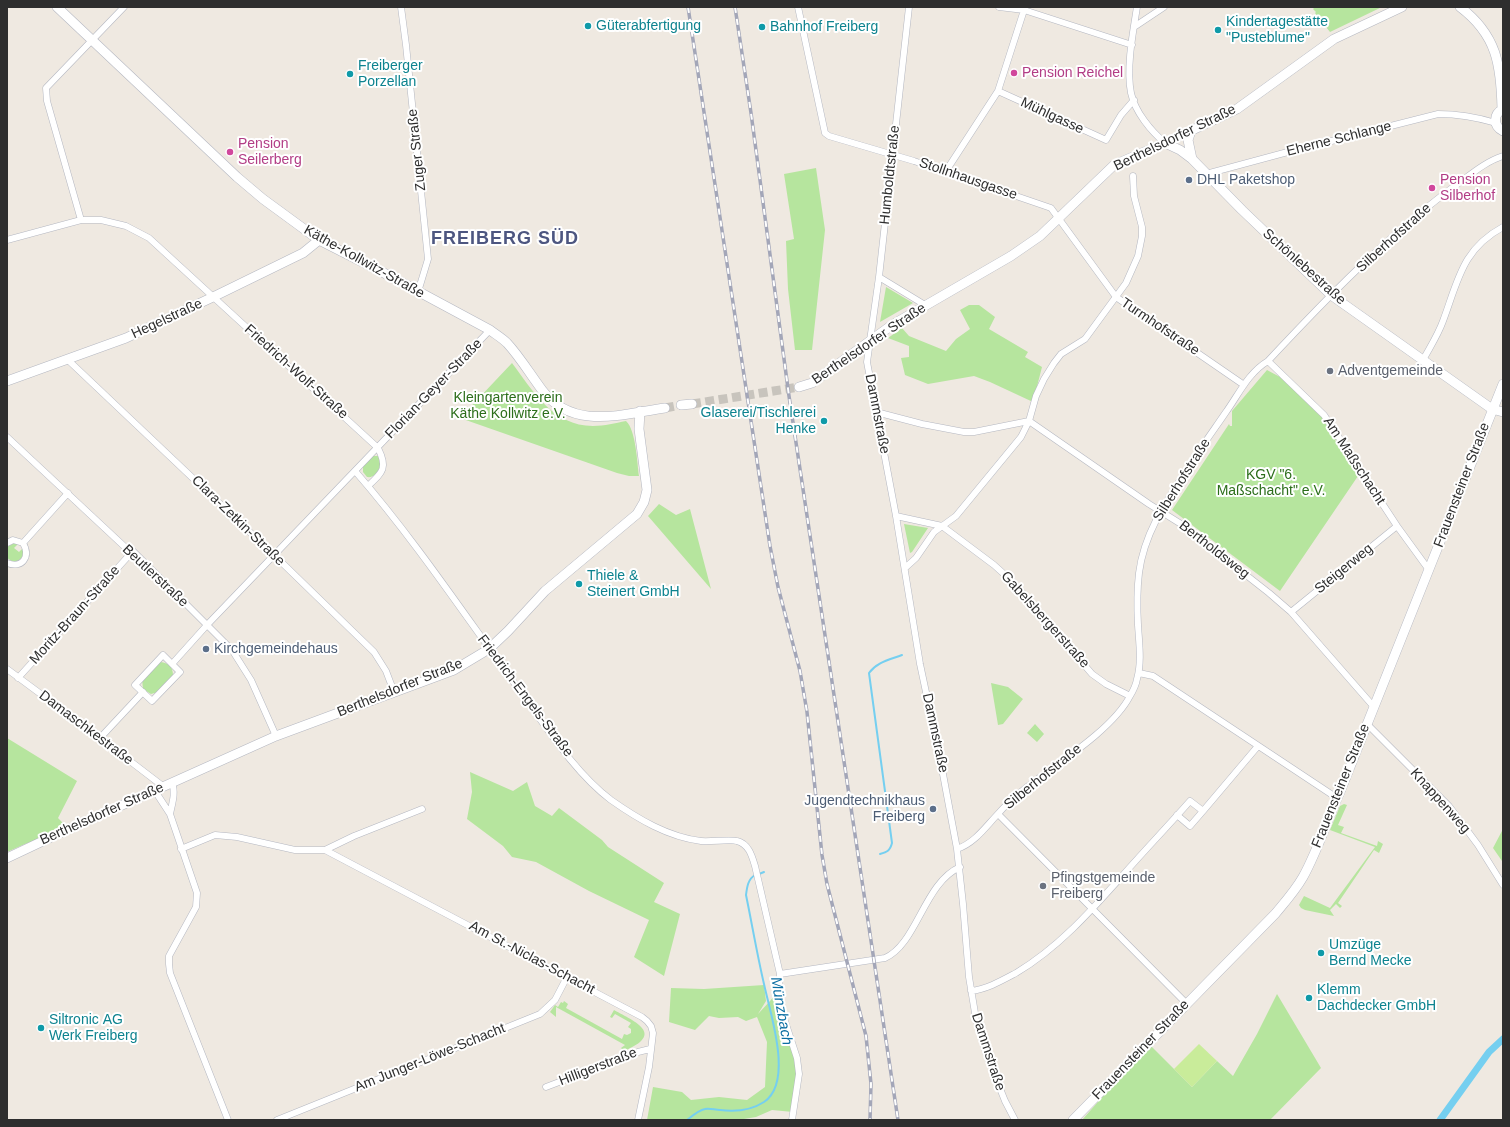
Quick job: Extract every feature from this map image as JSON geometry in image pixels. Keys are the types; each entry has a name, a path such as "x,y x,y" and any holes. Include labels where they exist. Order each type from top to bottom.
{"street":[{"name":"Käthe-Kollwitz-Straße","path":"57,7 236,177 319,240 490,330 506,342 524,363 542,390 552,401 564,409 579,415 591,417 640,411"},
{"path":"81,220 46,96 46,88 124,7"},
{"name":"Zuger Straße","path":"401,7 428,259 418,292"},
{"name":"Stollnhausgasse","path":"798,7 825,133 829,136 946,171 1051,208 1060,219"},
{"name":"Humboldtstraße","path":"869,342 878,277 909,7"},
{"path":"999,7 1025,9 1132,45"},
{"path":"1137,7 1132,45 1130,81 1134,100 1151,129 1165,143"},
{"path":"1134,27 1164,7"},
{"name":"Berthelsdorfer Straße","path":"799,387 812,383 888,327 1016,253 1040,236 1060,219 1114,165 1237,109 1334,38 1392,9 1402,7"},
{"path":"1460,7 1488,36 1494,49 1502,91 1499,129 1503,131"},
{"path":"946,171 998,91 1025,9"},
{"name":"Mühlgasse","path":"998,91 1106,140 1122,115 1134,100"},
{"name":"Eherne Schlange","path":"1206,174 1425,117 1449,114 1472,116 1499,114"},
{"path":"1191,131 1188,140 1192,159"},
{"name":"Schönlebestraße","path":"1165,143 1180,150 1192,159 1331,295 1492,409"},
{"name":"Silberhofstraße","path":"957,849 966,846 976,839 998,814 1021,792 1100,731 1118,714 1130,696 1139,673 1140,651 1138,612 1140,572 1144,548 1165,503 1244,385 1259,366 1268,360 1331,295 1424,209 1487,163 1503,156"},
{"path":"905,568 916,558 934,532 956,516 1021,437 1029,421 1036,396 1044,379 1060,354 1085,339 1129,277 1142,243 1142,227 1137,209 1133,176"},
{"name":"Turmhofstraße","path":"1060,219 1116,297 1244,385"},
{"name":"Friedrich-Wolf-Straße","path":"7,240 81,220 101,220 126,226 149,238 378,448"},
{"path":"1423,360 1442,323 1466,262 1484,239 1503,228"},
{"name":"Hegelstraße","path":"7,381 126,338 303,253 319,240"},
{"path":"878,277 925,306"},
{"name":"Florian-Geyer-Straße","path":"172,664 207,625 490,330"},
{"name":"Dammstraße","path":"869,342 867,362 896,516 920,664 940,758 960,867 971,991 976,1019 987,1056 1005,1102 1015,1120"},
{"name":"Clara-Zetkin-Straße","path":"68,360 374,652 386,671 394,692"},
{"name":"Am Maßschacht","path":"1268,360 1324,415 1397,526 1429,570"},
{"name":"Frauensteiner Straße","path":"1073,1120 1275,914 1290,897 1303,876 1374,707 1503,384"},
{"path":"681,405 692,404"},
{"path":"640,411 665,408"},
{"path":"1492,409 1503,412"},
{"name":"Berthelsdorfer Straße","path":"7,858 60,832 276,736 454,670 489,649 542,594 637,514 644,502 647,490 639,429 640,411"},
{"path":"876,412 922,424 964,432 974,432 1029,421"},
{"name":"Bertholdsweg","path":"1029,421 1161,512 1181,524 1269,593 1291,612 1374,707"},
{"name":"Beutlerstraße","path":"8,439 126,548 133,552 232,650 251,680 276,736"},
{"name":"Florian-Geyer-Straße","path":"368,486 381,474 383,469 382,457 378,448"},
{"name":"Friedrich-Engels-Straße","path":"355,471 368,486 560,745 587,778 610,798 636,817 670,833 690,840 706,842 736,840 747,846 755,866 780,974"},
{"path":"23,543 68,493"},
{"name":"Gabelsbergerstraße","path":"896,516 942,526 994,565 1014,583 1092,674 1106,684 1130,696"},
{"name":"Steigerweg","path":"1291,612 1397,526"},
{"path":"7,543 13,540 23,543"},
{"path":"7,562 16,565 24,561 26,554 23,543"},
{"name":"Moritz-Braun-Straße","path":"18,678 133,552"},
{"path":"163,655 180,672 152,701 143,692 135,685 163,655"},
{"name":"Damaschkestraße","path":"7,670 164,787"},
{"path":"1139,673 1153,676 1337,798"},
{"path":"100,738 143,692"},
{"name":"Knappenweg","path":"1367,724 1449,806 1478,845 1503,885"},
{"path":"1177,815 1190,826 1258,746"},
{"path":"170,814 174,795 172,782"},
{"path":"155,791 170,814 197,893 196,907 172,949 168,964 173,983 228,1120"},
{"path":"971,991 983,989 1004,980 1035,962 1075,927 1190,801 1203,811"},
{"name":"Am St.-Niclas-Schacht","path":"181,849 215,835 237,837 295,850 326,850 354,836 422,808"},
{"path":"998,814 1187,1004"},
{"name":"Am St.-Niclas-Schacht","path":"326,850 567,977 647,1021 653,1033 649,1067 638,1120"},
{"path":"792,1120 799,1074 797,1058 781,1009 779,990 780,974 885,958 892,955 906,937 942,879 952,870 960,867"},
{"name":"Am Junger-Löwe-Schacht","path":"277,1120 540,1014 555,1000 567,977"},
{"name":"Hilligerstraße","path":"546,1088 638,1052 650,1049"}],"green space":[{"path":"1315,7 1382,7 1330,32 1315,13 1316,12 1313,9"},
{"path":"816,168 825,230 812,350 795,350 788,289 786,241 794,239 784,174"},
{"path":"886,287 913,303 880,322"},
{"path":"969,305 979,305 995,317 989,329 1028,352 1025,357 1042,367 1033,402 974,376 928,384 905,375 901,358 909,357 909,346 888,338 902,328 909,336 946,351 956,339 970,329 960,310"},
{"name":"Kleingartenverein Käthe Kollwitz e.V.","path":"512,363 545,405 566,420 593,426 626,421 632,431 634,439 639,476 629,476 617,473 460,418"},
{"name":"KGV \"6. Maßschacht\" e.V.","path":"1267,370 1280,377 1319,412 1338,440 1335,440 1358,476 1280,591 1172,510 1229,424 1232,426 1232,411"},
{"path":"373,456 378,456 380,458 381,468 373,476 367,477 363,472 363,466"},
{"path":"659,504 676,515 690,509 711,589 648,516"},
{"path":"904,524 928,528 910,553"},
{"path":"14,543 18,544 14,548 19,552 23,548 23,556 13,562 7,558 7,547"},
{"path":"159,662 165,663 169,666 173,675 158,692 151,694 143,689 142,679"},
{"path":"991,683 1008,687 1023,699 1003,724 998,725"},
{"path":"1035,724 1044,734 1037,742 1027,733"},
{"path":"7,738 77,781 58,818 69,829 25,844 7,852"},
{"path":"470,772 513,791 527,782 535,806 552,816 559,808 602,840 608,847 664,883 654,902 680,914 664,976 634,957 649,920 589,891 536,862 512,857 503,846 467,819 472,792"},
{"path":"1344,804 1347,805 1338,825 1344,827 1341,833 1377,846 1378,841 1383,844 1379,853 1374,850 1338,903 1342,906 1340,908 1336,904 1330,910 1334,916 1305,910 1299,905 1304,896 1330,908 1375,847 1330,830 1340,806"},
{"path":"1503,829 1503,859 1502,861 1493,848"},
{"path":"764,985 766,1001 758,1014 779,990 799,1074 793,1112 772,1110 756,1117 738,1120 647,1120 653,1087 682,1092 691,1100 719,1097 747,1100 765,1087 767,1042 757,1017 746,1021 738,1017 719,1018 709,1016 695,1030 669,1022 671,988 704,989"},
{"path":"1277,994 1321,1068 1270,1120 1082,1120 1149,1044 1192,1087 1217,1061 1233,1076 1257,1034"},
{"path":"564,1001 568,1004 566,1008 622,1039 624,1034 627,1035 631,1033 631,1029 628,1027 631,1023 615,1014 612,1018 610,1017 614,1010 631,1019 643,1029 645,1034 643,1039 636,1045 624,1051 621,1048 625,1045 556,1007 556,1017 550,1012 555,1005 558,1007 561,1002 563,1003"},
{"path":"1199,1044 1217,1061 1192,1087 1174,1069"}],"waterway":[{"name":"Münzbach","path":"880,854 888,851 892,843 869,673 876,666 902,655"},
{"name":"Münzbach","path":"759,874 764,872"},
{"name":"Münzbach","path":"687,1120 705,1109 737,1111 759,1105 764,1102 773,1092 778,1079 778,1046 761,973 746,895 749,881 755,875"},
{"path":"1440,1120 1489,1052 1503,1039"}],"tunnel":[{"path":"692,404 799,387"},
{"path":"665,408 681,405"}],"railway":[{"path":"688,7 770,546 778,587 800,671 807,712 822,855 827,884 866,1036 871,1084 870,1120"},
{"path":"735,7 751,113 789,396 898,1120"}],"place":[{"name":"Güterabfertigung","path":"588,26"},
{"name":"Bahnhof Freiberg","path":"762,27"},
{"name":"Kindertagestätte \"Pusteblume\"","path":"1218,30"},
{"name":"Pension Reichel","path":"1014,73"},
{"name":"Freiberger Porzellan","path":"350,74"},
{"name":"Pension Seilerberg","path":"230,152"},
{"name":"DHL Paketshop","path":"1189,180"},
{"name":"Pension Silberhof","path":"1432,188"},
{"name":"Adventgemeinde","path":"1330,371"},
{"name":"Glaserei/Tischlerei Henke","path":"824,421"},
{"name":"Thiele & Steinert GmbH","path":"579,584"},
{"name":"Kirchgemeindehaus","path":"206,649"},
{"name":"Jugendtechnikhaus Freiberg","path":"933,809"},
{"name":"Pfingstgemeinde Freiberg","path":"1043,886"},
{"name":"Umzüge Bernd Mecke","path":"1321,953"},
{"name":"Klemm Dachdecker GmbH","path":"1309,998"},
{"name":"Siltronic AG Werk Freiberg","path":"41,1028"}],"district":[{"name":"FREIBERG SÜD","path":"505,239"}]}
